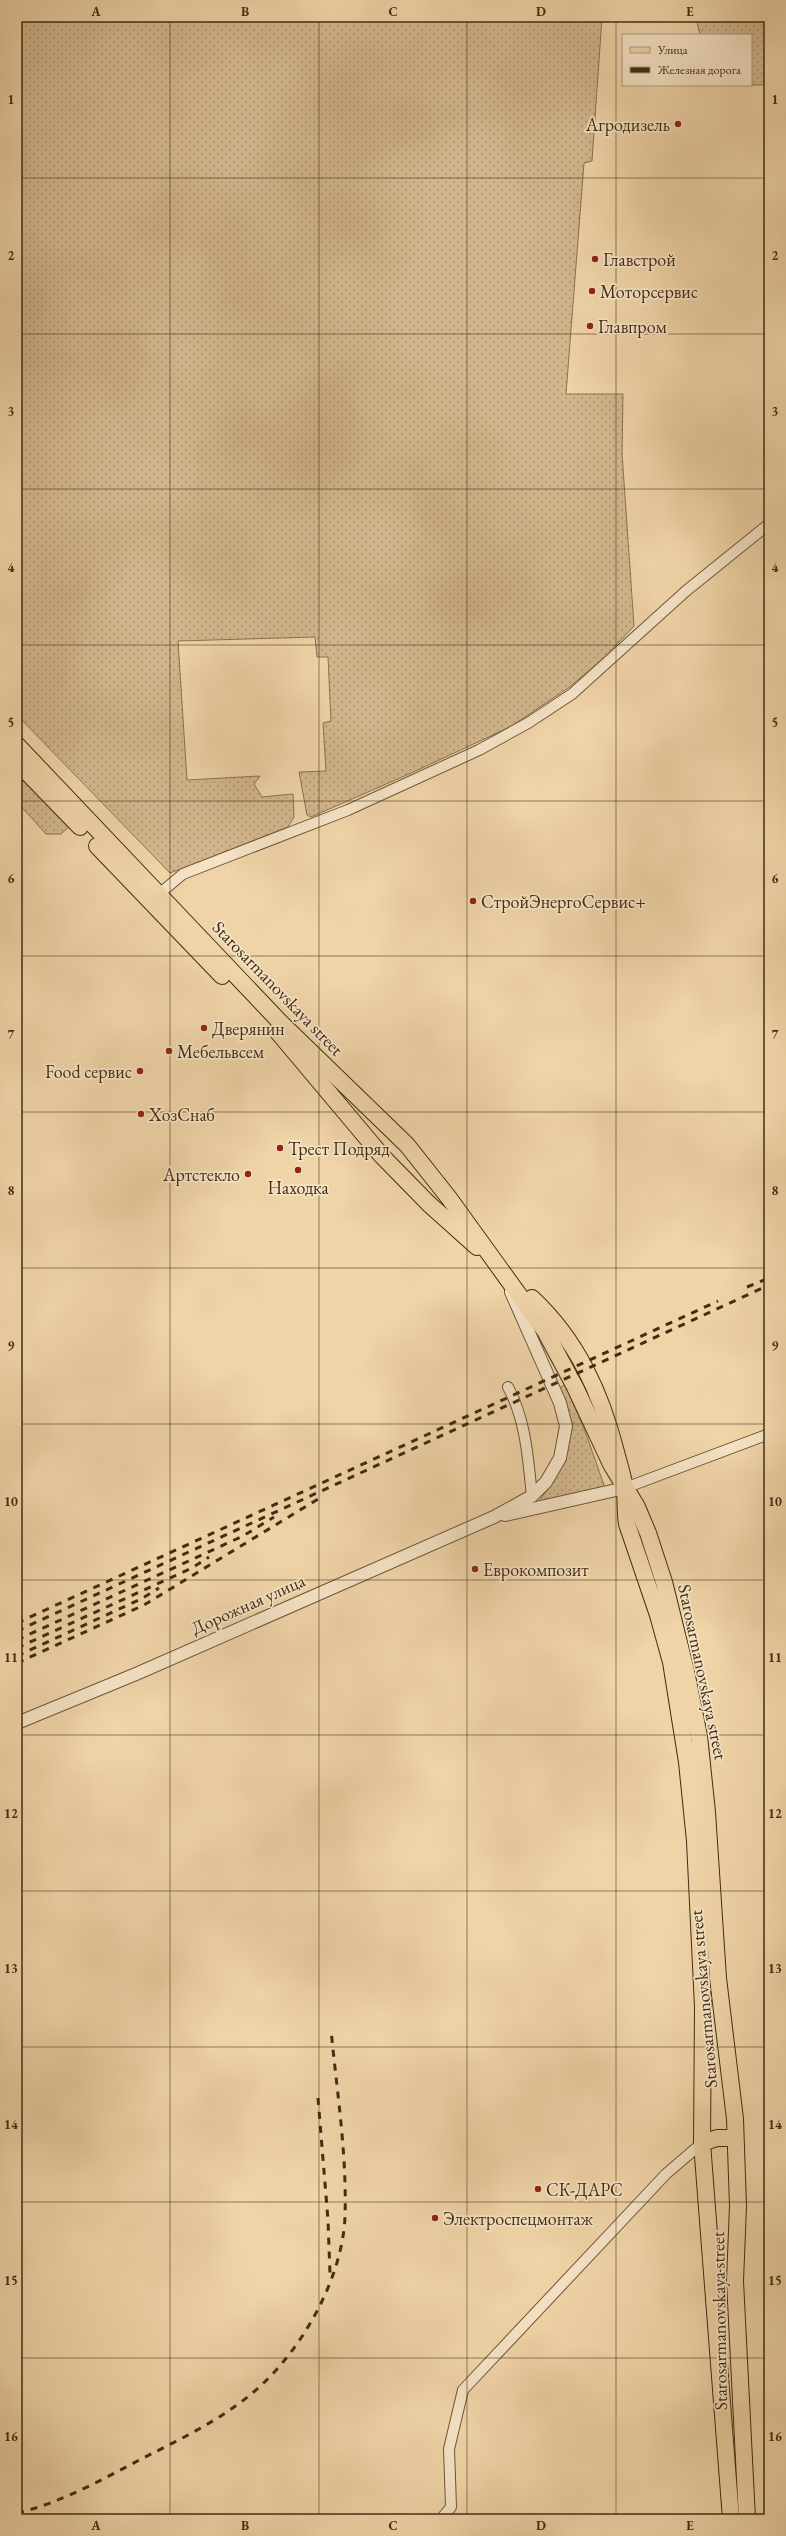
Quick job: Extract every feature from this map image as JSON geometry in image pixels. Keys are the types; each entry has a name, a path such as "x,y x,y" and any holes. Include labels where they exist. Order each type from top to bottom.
{"main road":[{"name":"Starosarmanovskaya street","path":"17,745 280,1022 407,1145 500,1267 545,1331 575,1387 611,1464 641,1516 664,1582 699,1736 708,1826 718,1978 735,2138 738,2206 735,2281 747,2519"},
{"name":"Starosarmanovskaya street","path":"17,762 276,1031 382,1156 433,1208 500,1267"},
{"path":"382,1156 399,1159 404,1157 407,1145"},
{"name":"Starosarmanovskaya street","path":"625,1488 624,1510 627,1524 658,1615 671,1662 687,1762 695,1841 703,1999 702,2143 731,2519"},
{"path":"702,2143 717,2138 735,2138"}],"street":[{"path":"159,894 183,874 348,810 480,750 528,723 572,694 686,591 769,524"},
{"path":"494,1517 532,1496 546,1482 555,1468 563,1448 566,1426 560,1403 500,1267"},
{"path":"508,1387 515,1400 522,1425 532,1496"},
{"path":"494,1517 571,1502 625,1488 769,1434"},
{"name":"Дорожная улица","path":"17,1723 136,1674 494,1517"},
{"path":"441,2519 451,2507 449,2449 463,2390 666,2174 702,2143"}],"shaded area":[{"path":"17,17 602,17 592,161 584,163 566,394 623,394 622,453 634,626 604,658 568,688 510,727 409,774 311,817 307,815 299,772 326,771 323,723 331,721 328,657 317,657 315,637 178,641 187,780 260,776 254,784 262,797 293,794 294,817 288,827 170,873 17,715"},
{"path":"696,17 769,17 769,85 752,85 752,34 700,34"},
{"path":"22,776 72,824 61,834 46,834 17,802 17,780"},
{"path":"565,1385 585,1431 605,1488 539,1502 564,1462 557,1389"}],"railway":[{"path":"747,1287 769,1278"},
{"path":"17,1631 769,1285"},
{"path":"17,1623 718,1301"},
{"path":"17,1663 144,1605 323,1496"},
{"path":"17,1640 243,1536 274,1517"},
{"path":"17,1648 192,1568 209,1557"},
{"path":"17,1656 141,1599 159,1588"},
{"path":"17,2513 71,2495 210,2423 241,2402 261,2386 280,2366 297,2344 325,2295 335,2269 342,2243 345,2217 343,2147 331,2030"},
{"path":"318,2098 328,2220 330,2274"}],"place":[{"name":"Агродизель","path":"678,124"},
{"name":"Главстрой","path":"595,259"},
{"name":"Моторсервис","path":"592,291"},
{"name":"Главпром","path":"590,326"},
{"name":"СтройЭнергоСервис+","path":"473,901"},
{"name":"Дверянин","path":"204,1028"},
{"name":"Мебельвсем","path":"169,1051"},
{"name":"Food сервис","path":"140,1071"},
{"name":"ХозCнаб","path":"141,1114"},
{"name":"Трест Подряд","path":"280,1148"},
{"name":"Находка","path":"298,1170"},
{"name":"Артстекло","path":"248,1174"},
{"name":"Еврокомпозит","path":"475,1569"},
{"name":"СК-ДАРС","path":"538,2189"},
{"name":"Электроспецмонтаж","path":"435,2218"}]}
